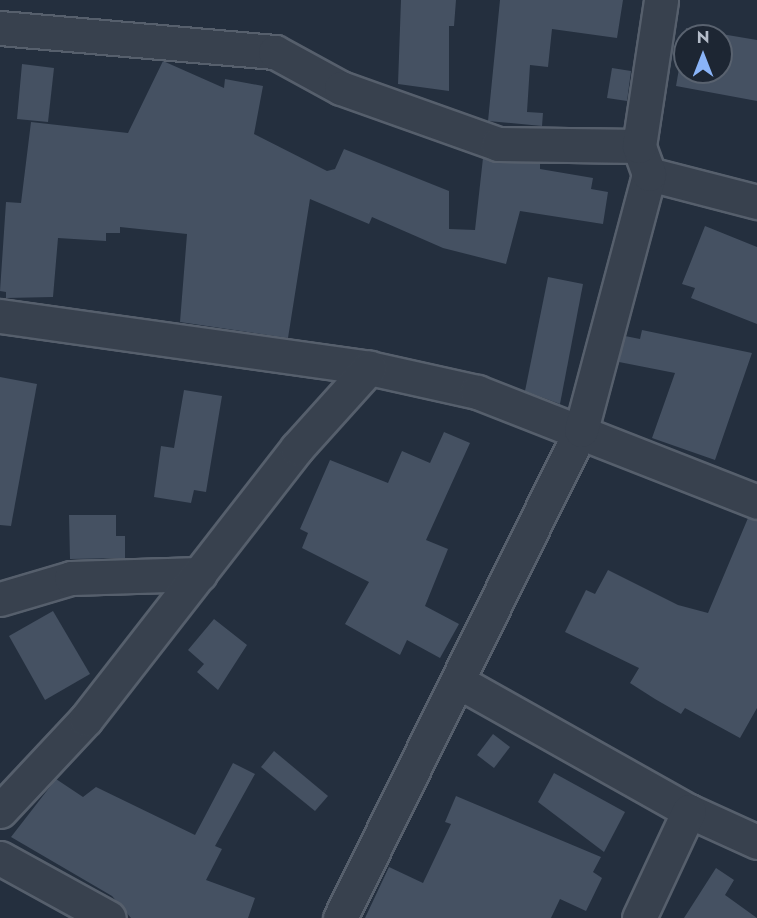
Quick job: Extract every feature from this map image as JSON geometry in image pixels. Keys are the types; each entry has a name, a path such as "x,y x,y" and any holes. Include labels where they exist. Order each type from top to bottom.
{"street":[{"path":"340,918 459,682 581,430 644,160 661,0"},
{"path":"0,28 275,52 341,88 498,144 644,160 757,202"},
{"path":"0,316 369,368 477,392 581,430 757,502"},
{"path":"0,811 86,719 297,448 369,368"},
{"path":"0,599 71,578 200,574"},
{"path":"459,682 689,811 757,842"},
{"path":"639,918 689,811"},
{"path":"0,858 109,918"}],"building":[{"path":"401,0 456,0 454,26 449,26 449,91 398,84"},
{"path":"500,0 623,0 617,38 552,29 548,67 530,65 527,112 543,113 542,126 488,121"},
{"path":"733,36 757,40 757,101 676,86 676,84 733,84"},
{"path":"163,61 224,88 225,79 263,86 254,134 327,171 335,169 344,149 449,191 449,229 475,230 483,158 540,163 540,169 593,178 591,189 608,192 603,224 520,211 506,264 443,248 372,217 369,224 310,199 288,338 180,322 187,234 120,227 120,233 106,233 106,241 58,238 53,297 6,298 6,292 0,291 6,202 21,203 31,122 128,133"},
{"path":"22,64 54,68 48,122 17,119"},
{"path":"612,68 631,71 627,101 607,98"},
{"path":"705,226 757,247 757,324 691,298 695,288 682,284"},
{"path":"548,277 583,284 560,404 525,391"},
{"path":"642,330 752,353 715,460 652,438 675,373 619,362 625,336 640,339"},
{"path":"0,377 37,384 11,526 0,525"},
{"path":"184,390 222,396 206,492 194,490 191,503 154,497 161,446 174,448"},
{"path":"444,432 470,443 426,540 448,549 425,606 459,624 440,658 407,640 400,655 345,624 369,582 302,548 308,533 300,529 330,460 388,483 402,451 430,463"},
{"path":"69,515 116,515 116,536 125,536 125,558 70,559"},
{"path":"748,518 757,520 757,708 740,738 685,708 681,714 655,699 630,683 639,668 565,632 586,590 595,594 608,570 678,605 708,613"},
{"path":"53,611 90,674 45,700 9,636"},
{"path":"214,619 247,645 218,690 197,672 204,664 188,650"},
{"path":"493,734 510,747 494,768 477,755"},
{"path":"274,751 328,796 315,811 261,767"},
{"path":"233,763 255,774 215,846 222,849 206,880 255,898 248,918 131,918 112,896 11,837 56,779 83,797 96,787 195,835"},
{"path":"554,773 625,812 604,852 538,802"},
{"path":"456,796 601,857 593,872 602,878 586,911 560,899 551,918 365,918 389,867 423,883 451,824 445,822"},
{"path":"716,868 734,880 725,895 757,918 684,918"}]}
